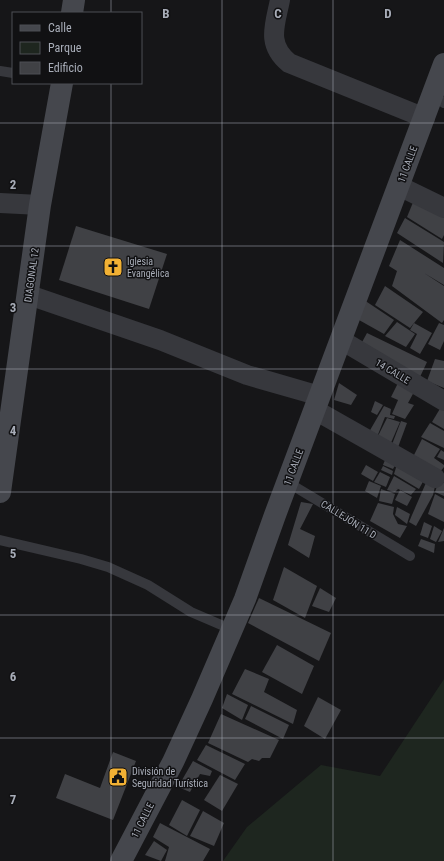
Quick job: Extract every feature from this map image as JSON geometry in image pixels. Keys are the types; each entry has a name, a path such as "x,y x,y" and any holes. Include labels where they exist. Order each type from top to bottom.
{"street":[{"path":"72,12 74,0"},
{"path":"280,0 274,30 274,40 277,50 289,63 425,118"},
{"name":"11 CALLE","path":"121,861 176,755 246,599 317,403 425,118 438,99 444,64"},
{"name":"DIAGONAL 12","path":"0,492 40,206 62,84"},
{"path":"399,186 444,208"},
{"path":"0,203 40,206"},
{"path":"28,295 160,340 317,403 435,478"},
{"name":"14 CALLE","path":"342,340 444,401"}],"lane":[{"path":"0,71 12,73"},
{"name":"CALLEJÓN 11 D","path":"288,482 410,556"},
{"path":"0,540 81,559 108,567 148,585 191,612 233,630"}],"green space":[{"path":"444,679 444,861 223,861 247,827 321,765 380,776"}],"building":[{"path":"414,200 444,218 444,235 442,239 407,217"},
{"path":"405,218 444,242 443,263 397,233"},
{"name":"Iglesia Evangélica","path":"76,226 167,254 149,309 59,280"},
{"path":"400,240 444,268 444,285 424,273 444,286 444,320 442,323 392,286 397,271 389,266"},
{"path":"385,286 423,312 410,328 375,305"},
{"path":"364,300 394,320 384,334 359,320"},
{"path":"397,322 415,334 406,347 385,336"},
{"path":"414,323 432,333 420,354 410,348 417,334 410,330"},
{"path":"439,323 444,325 444,341 440,350 428,344"},
{"path":"367,333 427,362 420,377 361,344"},
{"path":"435,359 444,361 444,388 427,381"},
{"path":"339,383 357,395 351,405 334,400"},
{"path":"398,383 414,392 408,403 414,405 405,419 392,414 398,400 391,397"},
{"path":"375,401 383,405 377,415 371,412"},
{"path":"384,406 391,409 390,415 395,416 394,419 385,417 377,437 369,432"},
{"path":"441,407 444,409 444,429 432,422"},
{"path":"387,418 400,422 390,445 377,438"},
{"path":"401,421 407,423 397,450 391,447"},
{"path":"430,423 444,431 444,448 421,437"},
{"path":"422,439 440,449 434,458 444,465 439,473 413,457"},
{"path":"441,450 444,452 444,460 437,457"},
{"path":"387,455 398,460 393,469 383,465"},
{"path":"398,461 425,478 419,489 394,474"},
{"path":"366,465 378,472 373,481 361,474"},
{"path":"383,466 393,471 392,475 381,470"},
{"path":"380,472 390,477 386,487 374,482"},
{"path":"394,476 416,489 411,495 396,488 398,489 395,492 387,490"},
{"path":"428,478 436,482 433,495 416,526 409,522"},
{"path":"369,481 381,486 377,498 365,491"},
{"path":"439,481 444,483 444,496 435,492"},
{"path":"381,489 395,494 392,504 379,501"},
{"path":"400,490 412,497 407,506 395,500"},
{"path":"435,494 444,499 444,522 428,514"},
{"path":"301,502 313,504 300,529 315,536 309,558 288,545"},
{"path":"378,503 394,507 393,514 398,524 407,526 400,538 370,521"},
{"path":"397,507 410,514 407,524 395,515"},
{"path":"424,522 432,526 428,538 420,535"},
{"path":"434,526 442,531 436,542 430,539"},
{"path":"444,528 444,541 438,542"},
{"path":"421,539 435,544 434,553 418,546"},
{"path":"284,567 317,586 305,618 273,600"},
{"path":"320,588 336,598 329,612 312,606"},
{"path":"259,598 331,633 319,661 248,623"},
{"path":"277,645 314,666 302,694 262,672"},
{"path":"245,669 269,679 264,692 297,710 293,724 232,694"},
{"path":"227,694 248,705 242,720 222,708"},
{"path":"318,697 341,710 325,739 304,726"},
{"path":"251,706 289,725 283,739 245,719"},
{"path":"221,714 279,740 270,758 262,758 259,761 252,759 248,762 208,743"},
{"path":"206,745 245,764 235,780 197,760"},
{"path":"113,752 136,761 113,820 56,798 65,774 100,788"},
{"path":"193,761 212,771 210,776 200,774 190,792 178,787"},
{"path":"220,775 238,784 222,811 204,800"},
{"path":"182,800 200,810 187,836 169,825"},
{"path":"203,811 224,823 214,846 190,836"},
{"path":"160,823 210,849 203,861 165,861 169,847 153,837"},
{"path":"154,841 167,850 161,861 145,855"}],"place":[{"name":"Iglesia Evangélica","path":"113,267"},
{"name":"División de Seguridad Turística","path":"118,777"}]}
